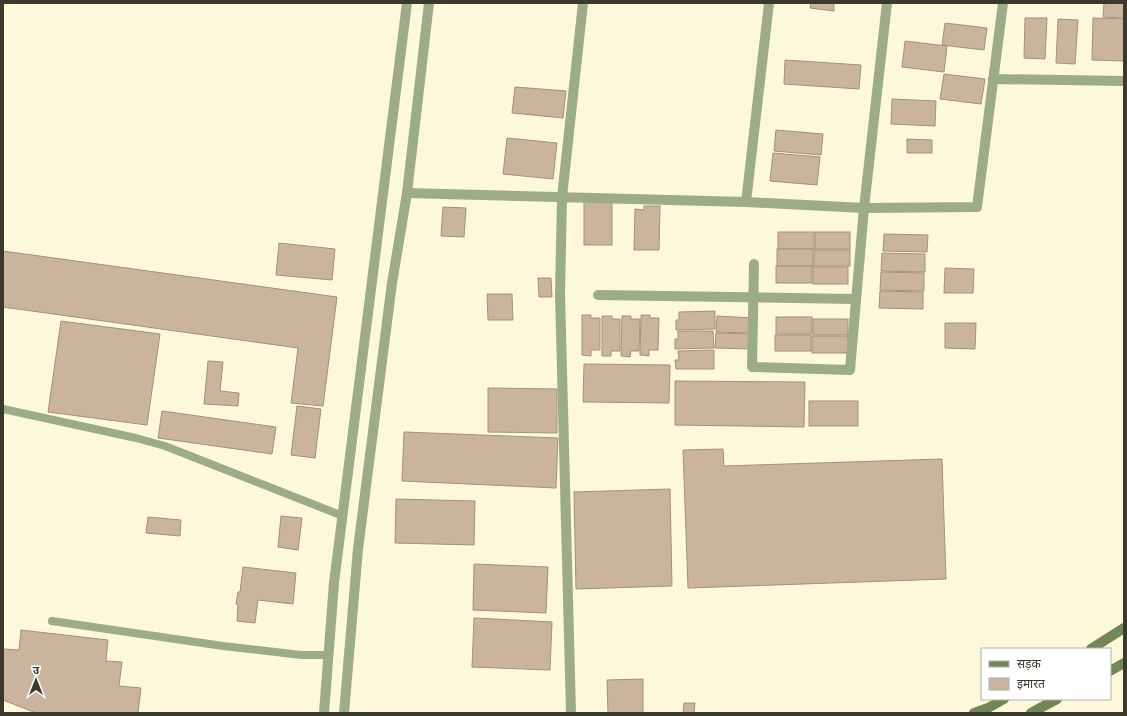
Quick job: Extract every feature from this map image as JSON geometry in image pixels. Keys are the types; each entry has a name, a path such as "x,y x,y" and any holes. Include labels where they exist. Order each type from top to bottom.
{"main road":[{"path":"1092,648 1124,628"},
{"path":"1111,670 1124,663"},
{"path":"974,713 988,708 1002,700"},
{"path":"1031,713 1055,700"}],"street":[{"path":"324,713 334,582 407,3"},
{"path":"344,713 359,541 392,283 407,193 429,3"},
{"path":"571,713 560,294 562,197 583,3"},
{"path":"746,202 769,3"},
{"path":"754,264 752,367 850,370 864,208 887,3"},
{"path":"407,193 746,202 864,208 977,207 1003,3"},
{"path":"993,79 1124,81"},
{"path":"598,295 856,299"}],"lane":[{"path":"3,409 136,438 165,446 343,516"},
{"path":"52,621 223,646 301,655 329,655"}],"building":[{"path":"811,3 834,3 834,11 810,8"},
{"path":"1104,3 1124,3 1124,18 1103,17"},
{"path":"1025,18 1047,18 1045,59 1024,58"},
{"path":"1093,18 1124,19 1124,61 1092,60"},
{"path":"1058,19 1078,20 1075,64 1056,63"},
{"path":"945,23 987,28 984,50 942,45"},
{"path":"905,41 947,46 944,72 902,67"},
{"path":"785,60 861,65 859,89 784,84"},
{"path":"944,74 985,79 981,104 940,99"},
{"path":"515,87 566,91 563,118 512,113"},
{"path":"892,99 936,101 935,126 891,124"},
{"path":"776,130 823,134 821,155 774,151"},
{"path":"507,138 557,143 553,179 503,174"},
{"path":"907,139 932,140 932,153 907,153"},
{"path":"773,153 820,157 817,185 770,181"},
{"path":"584,200 612,200 612,245 584,245"},
{"path":"644,206 660,206 659,250 634,250 635,209 644,210"},
{"path":"443,207 466,208 464,237 441,236"},
{"path":"778,232 814,232 814,249 778,249"},
{"path":"815,232 850,232 850,249 815,249"},
{"path":"884,234 928,235 927,252 883,251"},
{"path":"279,243 335,249 332,280 276,275"},
{"path":"777,249 813,249 813,266 777,266"},
{"path":"814,250 850,250 850,266 814,266"},
{"path":"3,251 337,297 323,406 291,403 298,348 3,307"},
{"path":"882,253 925,254 925,272 881,271"},
{"path":"776,266 812,266 812,283 776,283"},
{"path":"813,267 848,267 848,284 813,284"},
{"path":"945,268 974,269 973,293 944,293"},
{"path":"881,272 924,273 924,291 880,290"},
{"path":"538,278 551,278 552,297 539,297"},
{"path":"880,291 923,292 923,309 879,308"},
{"path":"487,294 512,294 513,320 488,320"},
{"path":"715,311 715,329 676,330 676,320 679,320 679,312"},
{"path":"582,315 591,315 591,318 600,318 600,350 591,350 591,356 582,355"},
{"path":"641,315 650,315 650,318 659,318 658,350 649,350 649,356 640,355"},
{"path":"602,316 612,316 612,319 620,319 620,351 611,351 611,356 602,356"},
{"path":"622,316 631,316 631,319 640,319 639,351 631,351 630,357 621,356"},
{"path":"717,316 753,318 752,333 716,332"},
{"path":"776,317 812,317 812,334 776,334"},
{"path":"813,319 848,319 848,335 813,335"},
{"path":"61,321 160,334 147,425 48,412"},
{"path":"945,323 976,323 975,349 945,348"},
{"path":"678,331 713,331 714,348 675,349 675,339 678,339"},
{"path":"716,333 752,334 752,349 715,348"},
{"path":"775,335 811,335 811,351 775,351"},
{"path":"812,336 848,336 848,353 812,353"},
{"path":"714,350 714,369 676,369 675,360 679,360 678,351"},
{"path":"208,361 223,362 220,391 239,393 238,406 204,404"},
{"path":"584,364 670,365 669,403 583,402"},
{"path":"675,381 805,382 804,427 675,425"},
{"path":"488,388 557,389 557,433 488,432"},
{"path":"809,401 858,401 858,426 809,426"},
{"path":"297,406 321,409 315,458 291,455"},
{"path":"162,411 276,427 272,454 158,438"},
{"path":"404,432 558,438 556,488 402,481"},
{"path":"723,449 724,466 942,459 946,579 688,588 683,450"},
{"path":"670,489 672,586 576,589 574,492"},
{"path":"396,499 475,501 474,545 395,543"},
{"path":"281,516 302,518 298,550 278,547"},
{"path":"148,517 181,520 180,536 146,533"},
{"path":"474,564 548,567 546,613 473,610"},
{"path":"243,567 296,573 293,604 258,600 255,623 237,621 238,605 236,604 238,592 240,592"},
{"path":"474,618 552,622 550,670 472,667"},
{"path":"21,630 108,640 106,661 122,662 119,686 141,688 138,713 36,713 3,700 3,649 19,650"},
{"path":"643,679 643,713 608,713 607,680"},
{"path":"684,703 695,703 694,713 683,713"}]}
